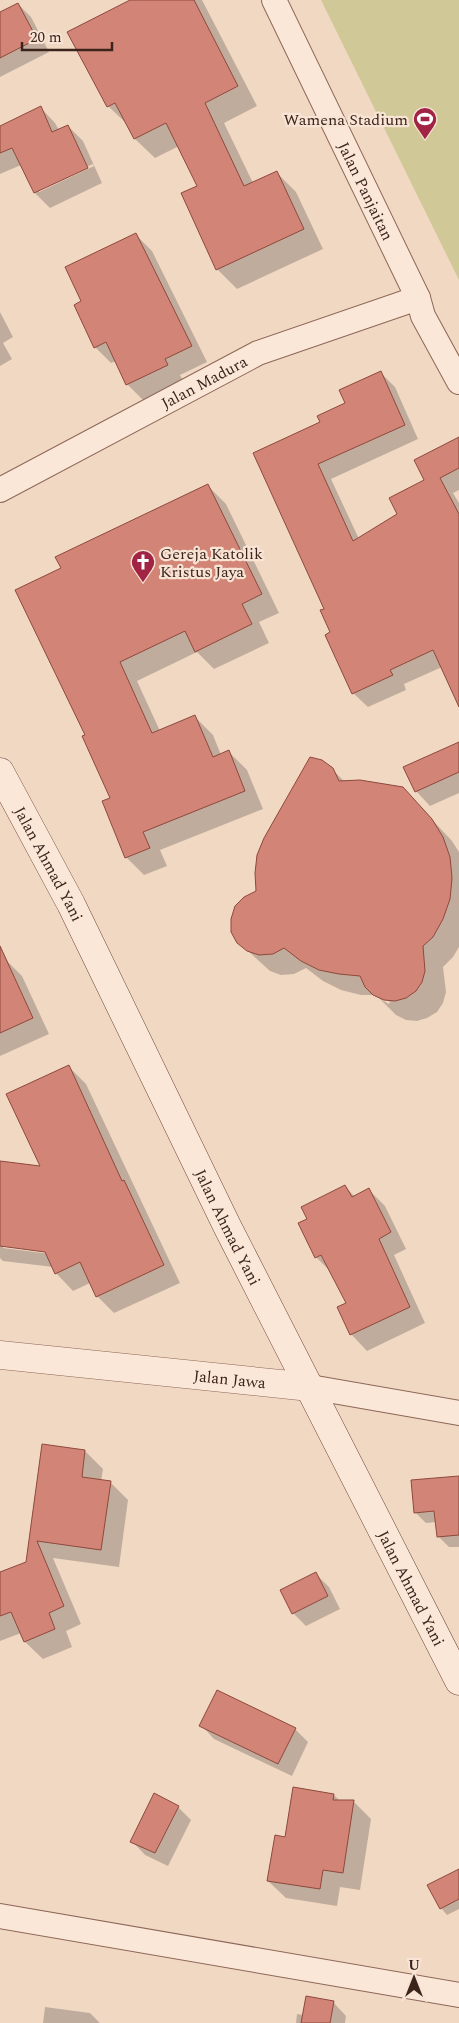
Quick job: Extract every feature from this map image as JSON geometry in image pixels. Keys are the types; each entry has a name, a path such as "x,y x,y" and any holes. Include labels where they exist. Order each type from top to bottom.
{"main road":[{"name":"Jalan Ahmad Yani","path":"0,772 71,904 227,1226 459,1681"},
{"name":"Jalan Jawa","path":"0,1355 310,1387"}],"street":[{"name":"Jalan Panjaitan","path":"274,0 418,298 424,316 459,382"},
{"name":"Jalan Madura","path":"0,490 258,353 418,298"},
{"name":"Jalan Jawa","path":"310,1387 459,1413"},
{"path":"0,1916 459,1995"}],"shaded area":[{"name":"Wamena Stadium","path":"321,0 459,0 459,280"}],"building":[{"path":"130,0 194,0 238,86 205,103 244,186 277,171 304,229 216,270 181,193 197,186 166,123 134,139 115,103 107,107 67,32"},
{"path":"18,3 37,39 0,58 0,12"},
{"path":"41,106 52,132 68,125 88,168 34,193 12,148 0,153 0,126"},
{"path":"136,233 192,346 165,359 168,365 126,385 106,342 94,348 74,305 81,301 65,267"},
{"path":"381,371 405,425 318,464 353,541 397,514 389,498 424,480 414,460 459,437 459,468 440,478 459,514 459,707 433,650 390,670 393,675 352,694 325,635 330,632 320,610 324,609 253,453 320,422 317,416 345,403 339,390"},
{"path":"208,484 262,594 242,604 252,624 195,652 185,631 120,662 152,733 195,715 213,757 229,750 245,791 143,832 150,848 125,858 102,801 110,798 82,736 85,735 15,590 61,568 55,557"},
{"path":"459,742 459,772 415,792 403,767"},
{"path":"310,757 322,760 333,768 339,781 360,780 403,787 432,819 443,837 450,857 452,878 450,899 443,919 433,937 423,946 425,971 422,982 416,991 406,998 395,1001 384,1000 373,995 365,987 360,976 319,970 301,961 284,948 273,954 259,955 247,951 237,943 231,932 231,919 235,906 244,897 256,891 257,855 264,838"},
{"path":"0,946 33,1018 0,1033"},
{"path":"69,1065 122,1181 124,1180 164,1265 96,1297 80,1262 55,1274 45,1252 0,1246 0,1161 40,1166 6,1094"},
{"path":"345,1185 352,1197 369,1188 391,1232 379,1239 410,1307 350,1335 337,1307 346,1303 321,1255 315,1258 298,1223 307,1219 301,1207"},
{"path":"42,1444 85,1450 82,1477 111,1481 101,1550 37,1541 64,1606 49,1613 55,1629 24,1642 11,1612 0,1616 0,1572 26,1562"},
{"path":"459,1476 459,1535 437,1537 434,1511 414,1513 411,1480"},
{"path":"316,1572 328,1596 292,1614 280,1590"},
{"path":"217,1690 296,1728 278,1764 199,1726"},
{"path":"293,1787 334,1794 333,1800 354,1800 343,1873 323,1870 320,1889 267,1881 275,1835 285,1837"},
{"path":"154,1793 179,1806 155,1853 130,1842"},
{"path":"459,1869 459,1899 440,1909 427,1885"},
{"path":"306,1996 334,2001 330,2023 301,2023"}],"place":[{"name":"Wamena Stadium","path":"425,140"},
{"name":"Gereja Katolik Kristus Jaya","path":"143,583"}]}
